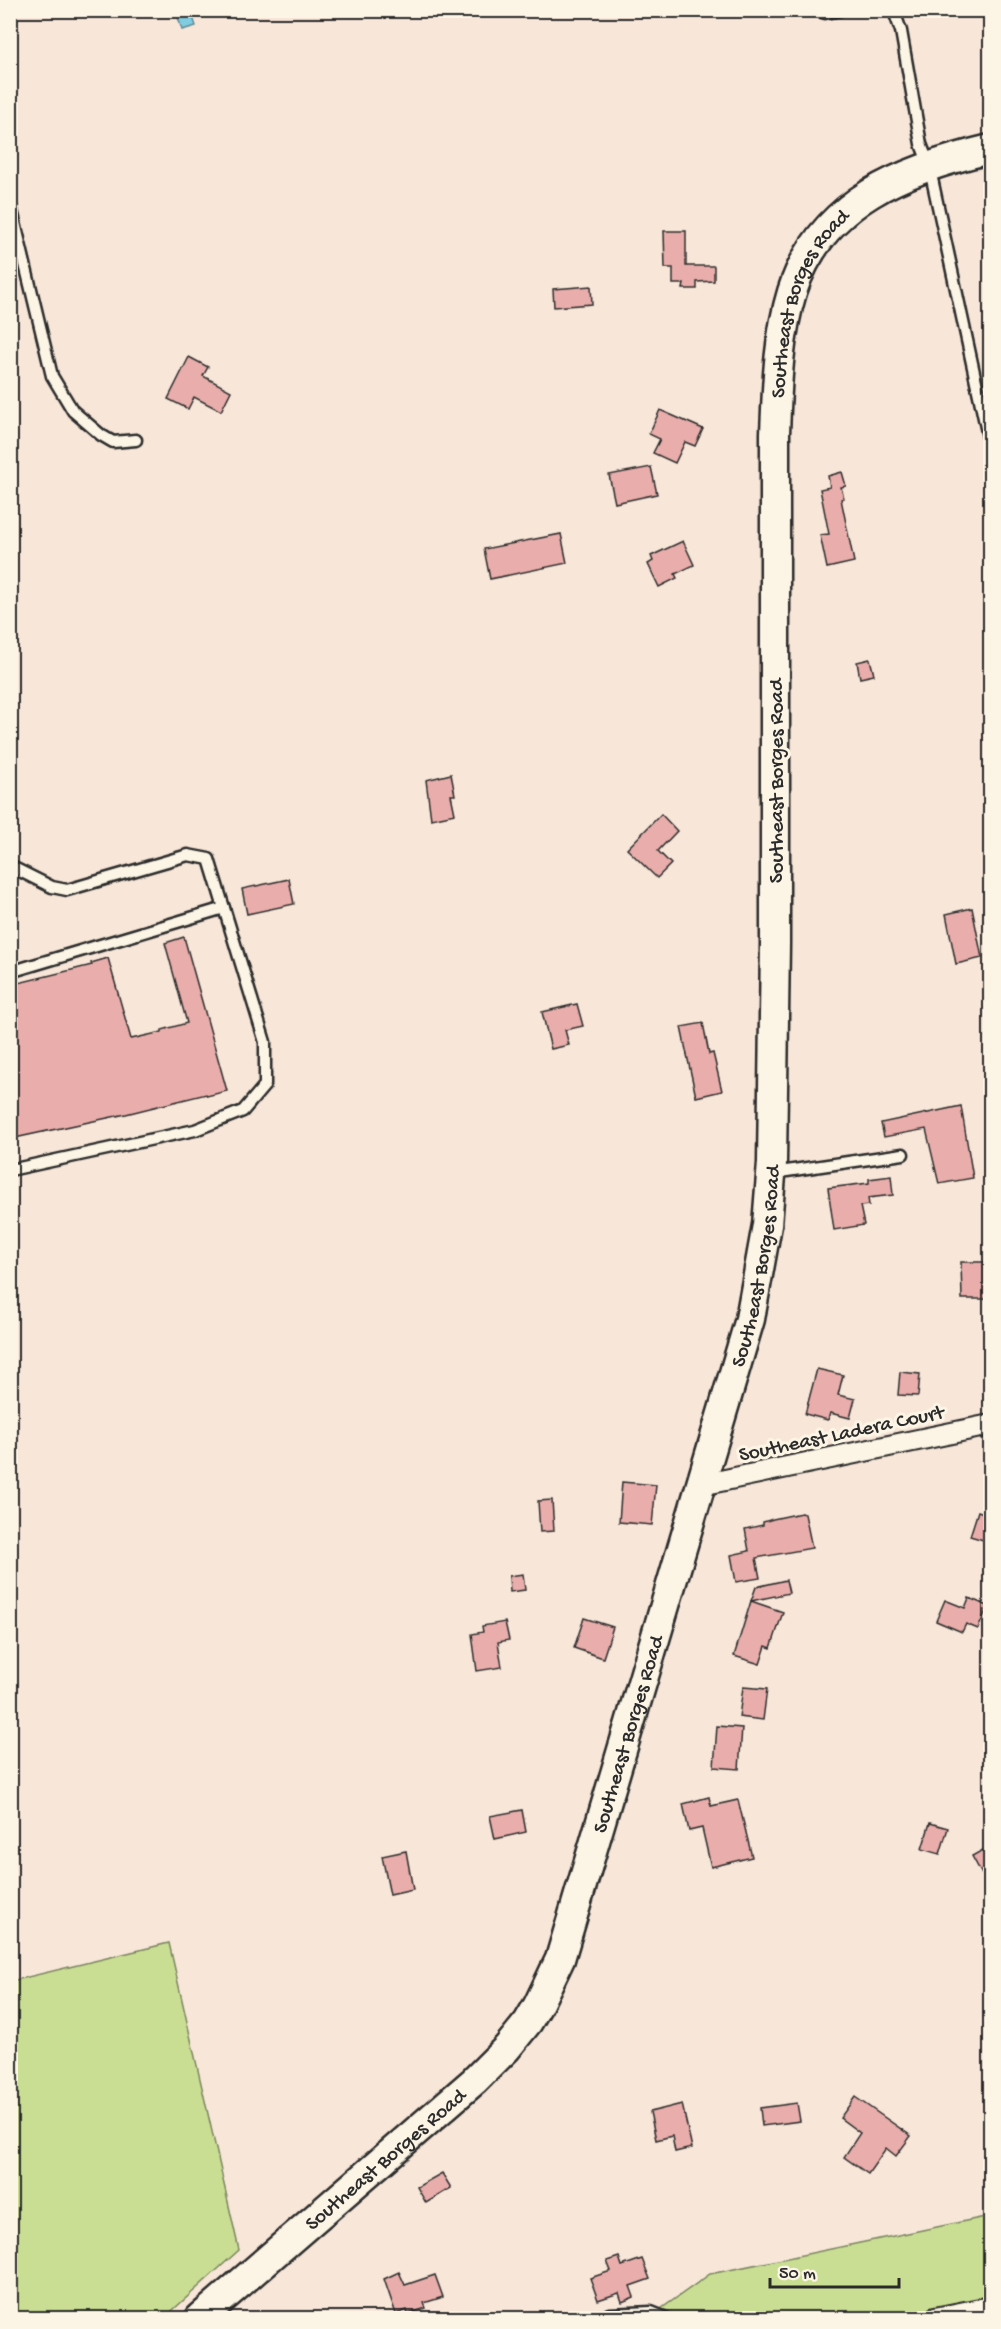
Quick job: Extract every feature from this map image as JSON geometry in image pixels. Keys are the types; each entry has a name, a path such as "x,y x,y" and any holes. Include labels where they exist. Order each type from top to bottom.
{"street":[{"name":"Southeast Borges Road","path":"200,2319 474,2081 507,2048 538,2005 560,1959 752,1309 767,1225 771,1174 775,943 775,434 778,372 783,332 793,291 800,274 816,244 837,219 862,198 888,182 929,165 990,149"},
{"name":"Southeast Ladera Court","path":"701,1485 990,1425"},
{"path":"935,2319 990,2307"}],"lane":[{"path":"816,10 825,13 841,10"},
{"path":"890,10 895,14 901,31 921,144 929,165 990,446"},
{"path":"10,202 52,376 73,411 101,435 113,442 136,440"},
{"path":"10,866 52,887 67,890 188,855 209,859 265,1042 265,1085 243,1111 195,1130 10,1170"},
{"path":"10,972 224,908"},
{"path":"771,1174 903,1154"},
{"path":"609,2314 651,2312 666,2319"}],"green space":[{"path":"169,1943 239,2250 164,2318 11,2318 11,1981"},
{"path":"990,2216 990,2318 648,2318 710,2274"}],"water":[{"path":"176,11 191,11 196,26 182,30"}],"building":[{"path":"664,231 686,231 686,266 714,266 714,281 697,282 697,289 683,289 684,284 673,284 673,268 665,268"},
{"path":"591,286 592,304 554,307 553,289"},
{"path":"189,357 208,367 203,376 231,391 221,411 194,397 188,409 168,399"},
{"path":"660,410 703,429 695,446 685,442 675,463 653,453 660,439 649,434"},
{"path":"651,467 657,494 615,503 609,475"},
{"path":"842,472 846,486 841,487 844,498 841,499 854,562 827,568 820,535 829,534 820,489 830,487 828,476"},
{"path":"561,534 567,563 490,579 484,549"},
{"path":"683,541 694,565 675,574 677,578 659,587 648,564 653,561 651,556"},
{"path":"870,659 874,675 860,678 857,662"},
{"path":"451,774 455,795 451,795 455,814 431,819 426,780"},
{"path":"661,814 677,831 658,851 671,864 657,878 627,849"},
{"path":"289,879 294,904 247,914 242,889"},
{"path":"972,908 982,958 956,964 946,914"},
{"path":"184,937 227,1091 10,1139 10,985 92,965 91,963 108,958 131,1039 162,1032 162,1030 187,1023 165,943"},
{"path":"577,1004 583,1026 565,1030 569,1045 551,1049 542,1012"},
{"path":"703,1023 709,1054 713,1053 722,1091 696,1097 681,1027"},
{"path":"961,1106 973,1178 939,1184 926,1129 884,1137 881,1123"},
{"path":"891,1176 893,1195 868,1198 869,1205 860,1206 864,1225 834,1230 828,1188 869,1183 869,1179"},
{"path":"961,1262 990,1262 990,1299 962,1299"},
{"path":"817,1369 843,1375 838,1395 855,1399 850,1418 830,1413 828,1420 805,1414"},
{"path":"900,1372 920,1374 918,1396 898,1395"},
{"path":"622,1482 656,1485 652,1525 619,1522"},
{"path":"552,1500 554,1531 540,1532 538,1501"},
{"path":"978,1511 990,1515 990,1542 970,1536"},
{"path":"805,1514 812,1548 756,1558 760,1578 736,1582 731,1555 749,1551 745,1529 763,1525 763,1522 773,1519"},
{"path":"523,1574 525,1590 510,1592 509,1576"},
{"path":"786,1580 789,1593 751,1601 756,1587"},
{"path":"969,1598 988,1606 978,1629 966,1624 962,1632 936,1621 945,1600 965,1608"},
{"path":"751,1601 783,1612 771,1648 766,1646 760,1664 734,1656"},
{"path":"584,1618 613,1627 603,1658 574,1648"},
{"path":"505,1622 509,1640 498,1642 502,1667 477,1671 472,1634 483,1632 482,1626"},
{"path":"743,1687 767,1689 763,1720 739,1717"},
{"path":"717,1726 742,1728 739,1769 714,1767"},
{"path":"709,1797 711,1806 738,1800 752,1857 711,1867 702,1828 689,1831 683,1804"},
{"path":"522,1810 526,1832 495,1839 490,1816"},
{"path":"930,1823 948,1828 940,1854 922,1849"},
{"path":"990,1846 990,1889 972,1856"},
{"path":"406,1851 413,1890 390,1895 382,1856"},
{"path":"855,2097 911,2136 896,2156 886,2148 868,2174 844,2157 860,2133 840,2118"},
{"path":"797,2103 800,2121 762,2126 760,2108"},
{"path":"682,2104 692,2148 675,2152 672,2136 656,2140 650,2112"},
{"path":"442,2173 451,2188 426,2203 417,2187"},
{"path":"619,2257 622,2266 642,2259 650,2279 630,2286 634,2297 622,2302 619,2293 598,2300 590,2278 611,2271 607,2261"},
{"path":"399,2272 405,2285 435,2275 443,2297 424,2303 426,2308 408,2314 407,2310 396,2314 384,2279"}]}
